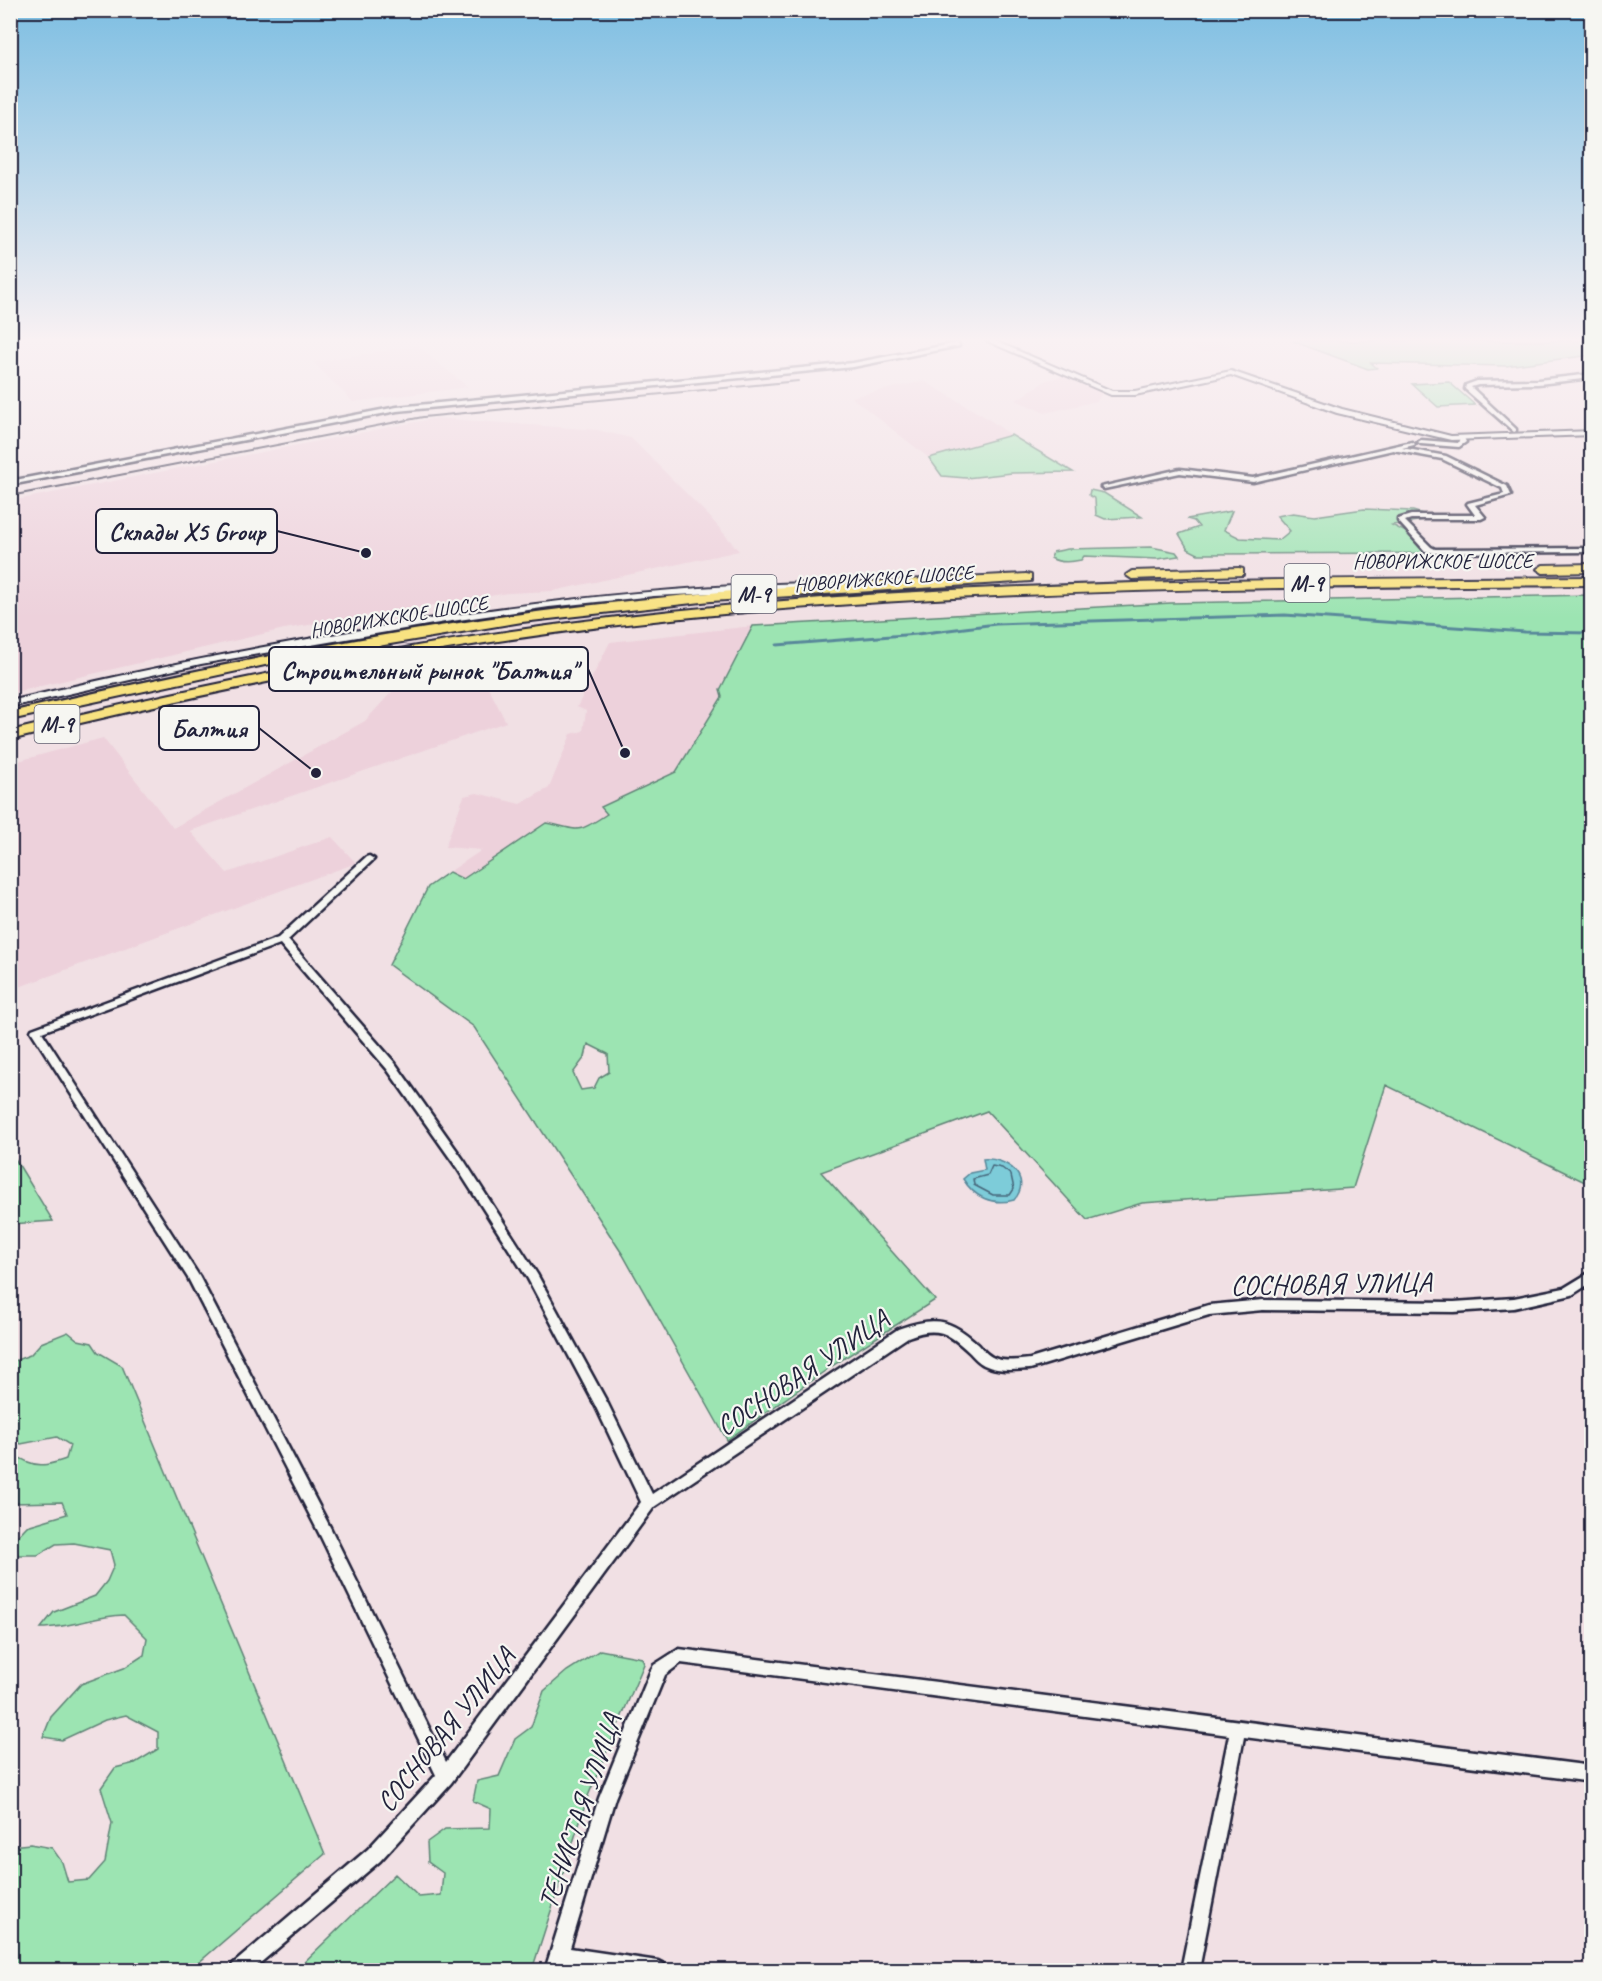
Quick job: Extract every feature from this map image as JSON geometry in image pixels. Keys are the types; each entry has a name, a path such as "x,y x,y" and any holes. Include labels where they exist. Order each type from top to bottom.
{"highway":[{"name":"НОВОРИЖСКОЕ ШОССЕ","path":"10,716 228,667 451,628 609,607 844,587 1196,573 1592,568"},
{"name":"НОВОРИЖСКОЕ ШОССЕ","path":"10,736 238,683 406,650 501,635 671,615 828,602 1058,589 1337,583 1592,581"}],"street":[{"path":"10,483 273,433"},
{"path":"1425,433 1462,439 1582,433"},
{"path":"1421,442 1459,445 1463,442 1462,439"},
{"path":"1104,487 1179,471 1253,480 1412,444"},
{"path":"1395,449 1444,457 1505,486 1508,495 1470,504 1481,517 1411,517 1400,520 1428,549 1592,550"},
{"path":"10,704 307,641 525,607 768,586 844,587"},
{"path":"369,859 282,940 36,1031 193,1276 326,1533 445,1777"},
{"path":"282,940 391,1066 461,1165 533,1277 601,1404 649,1503"},
{"name":"СОСНОВАЯ УЛИЦА","path":"239,1971 374,1855 445,1777 649,1503 903,1333 925,1324 944,1327 958,1334 988,1361 1003,1366 1030,1364 1209,1310 1263,1305 1454,1307 1514,1304 1568,1292 1592,1275"},
{"name":"ТЕНИСТАЯ УЛИЦА","path":"556,1963 607,1798 659,1670 679,1656 1238,1729"},
{"path":"1190,1971 1238,1729 1592,1774"},
{"path":"556,1963 658,1971"}],"shaded area":[{"path":"357,433 612,433 631,438 708,515 739,551 553,591 508,593 284,629 11,693 11,501"},
{"path":"898,433 1011,435 929,458"},
{"path":"753,626 720,689 722,697 676,772 601,807 607,814 591,825 578,830 570,830 546,823 463,879 449,872 482,850 445,847 464,796 477,793 520,804 549,788 571,734 583,731 586,711 577,707 610,642"},
{"path":"479,669 506,722 190,831 227,873 332,837 356,863 11,990 11,763 103,738 173,828 365,721 400,683"}],"green space":[{"path":"1011,435 1073,472 1012,473 966,478 942,476 929,458"},
{"path":"1090,490 1104,493 1142,517 1105,519 1096,515 1095,499 1089,495"},
{"path":"1364,509 1413,511 1436,518 1392,525 1412,535 1427,553 1198,554 1188,549 1179,534 1199,527 1194,521 1187,519 1232,511 1224,530 1240,538 1279,540 1290,531 1277,516 1293,513 1315,516"},
{"path":"1151,547 1176,552 1179,556 1157,559 1084,556 1081,560 1070,562 1051,558 1053,552 1068,549"},
{"path":"1591,595 1591,1185 1386,1085 1353,1188 1142,1203 1087,1220 987,1111 821,1172 935,1300 832,1366 727,1440 623,1255 474,1027 389,965 428,887 449,872 463,879 546,823 572,829 588,826 607,814 601,807 676,772 722,697 720,690 753,626 1171,603","holes":["588,1044 608,1054 609,1072 599,1078 594,1088 581,1090 573,1073 585,1057"]},
{"path":"11,1152 53,1221 11,1224"},
{"path":"68,1332 78,1340 92,1343 98,1352 122,1366 325,1854 190,1970 11,1970 11,1846 30,1844 52,1848 62,1862 68,1882 89,1880 105,1862 112,1823 101,1788 115,1768 135,1763 158,1749 158,1732 126,1715 105,1720 62,1740 43,1737 51,1717 81,1684 124,1668 144,1655 147,1638 124,1615 41,1628 54,1612 95,1596 107,1581 114,1565 110,1550 74,1543 56,1544 38,1555 18,1555 13,1541 27,1526 67,1514 62,1502 11,1503 11,1456 33,1464 47,1464 66,1459 70,1445 57,1437 21,1444 11,1437 11,1362 30,1355 41,1343"},
{"path":"600,1650 642,1658 644,1664 588,1796 532,1970 296,1970 395,1874 419,1897 441,1895 443,1873 428,1862 427,1842 445,1829 490,1828 491,1809 473,1801 477,1781 499,1776 515,1739 531,1727 544,1691 567,1671"}],"water":[{"path":"983,1159 1000,1161 1008,1165 1019,1176 1021,1184 1014,1200 991,1201 978,1195 967,1185 963,1179 970,1173 985,1170"}],"waterway":[{"path":"777,645 917,634 996,624 1285,615 1525,632 1592,633"}],"railway":[{"path":"10,496 337,433"}],"place":[{"name":"Склады X5 Group","path":"366,553"},
{"name":"Строительный рынок \"Балтия\"","path":"625,753"},
{"name":"Балтия","path":"316,773"}]}
